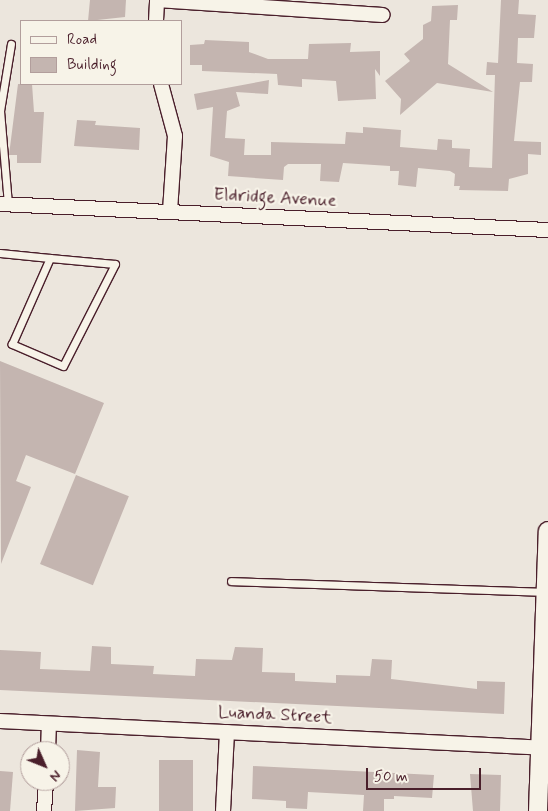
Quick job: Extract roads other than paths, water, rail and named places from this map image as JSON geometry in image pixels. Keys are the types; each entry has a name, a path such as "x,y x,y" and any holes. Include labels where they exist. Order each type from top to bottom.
{"street":[{"path":"156,20 157,0 383,15"},
{"path":"161,85 175,136 170,212"},
{"name":"Eldridge Avenue","path":"4,204 548,230"},
{"path":"538,811 544,748 545,592 548,531"},
{"name":"Luanda Street","path":"0,721 49,725 544,748"},
{"path":"48,741 49,725"},
{"path":"223,811 227,732"},
{"path":"44,811 45,791"}],"lane":[{"path":"4,204 0,112 11,44"},
{"path":"0,253 115,264 63,366 12,344 50,258"},
{"path":"231,581 545,592"}]}
